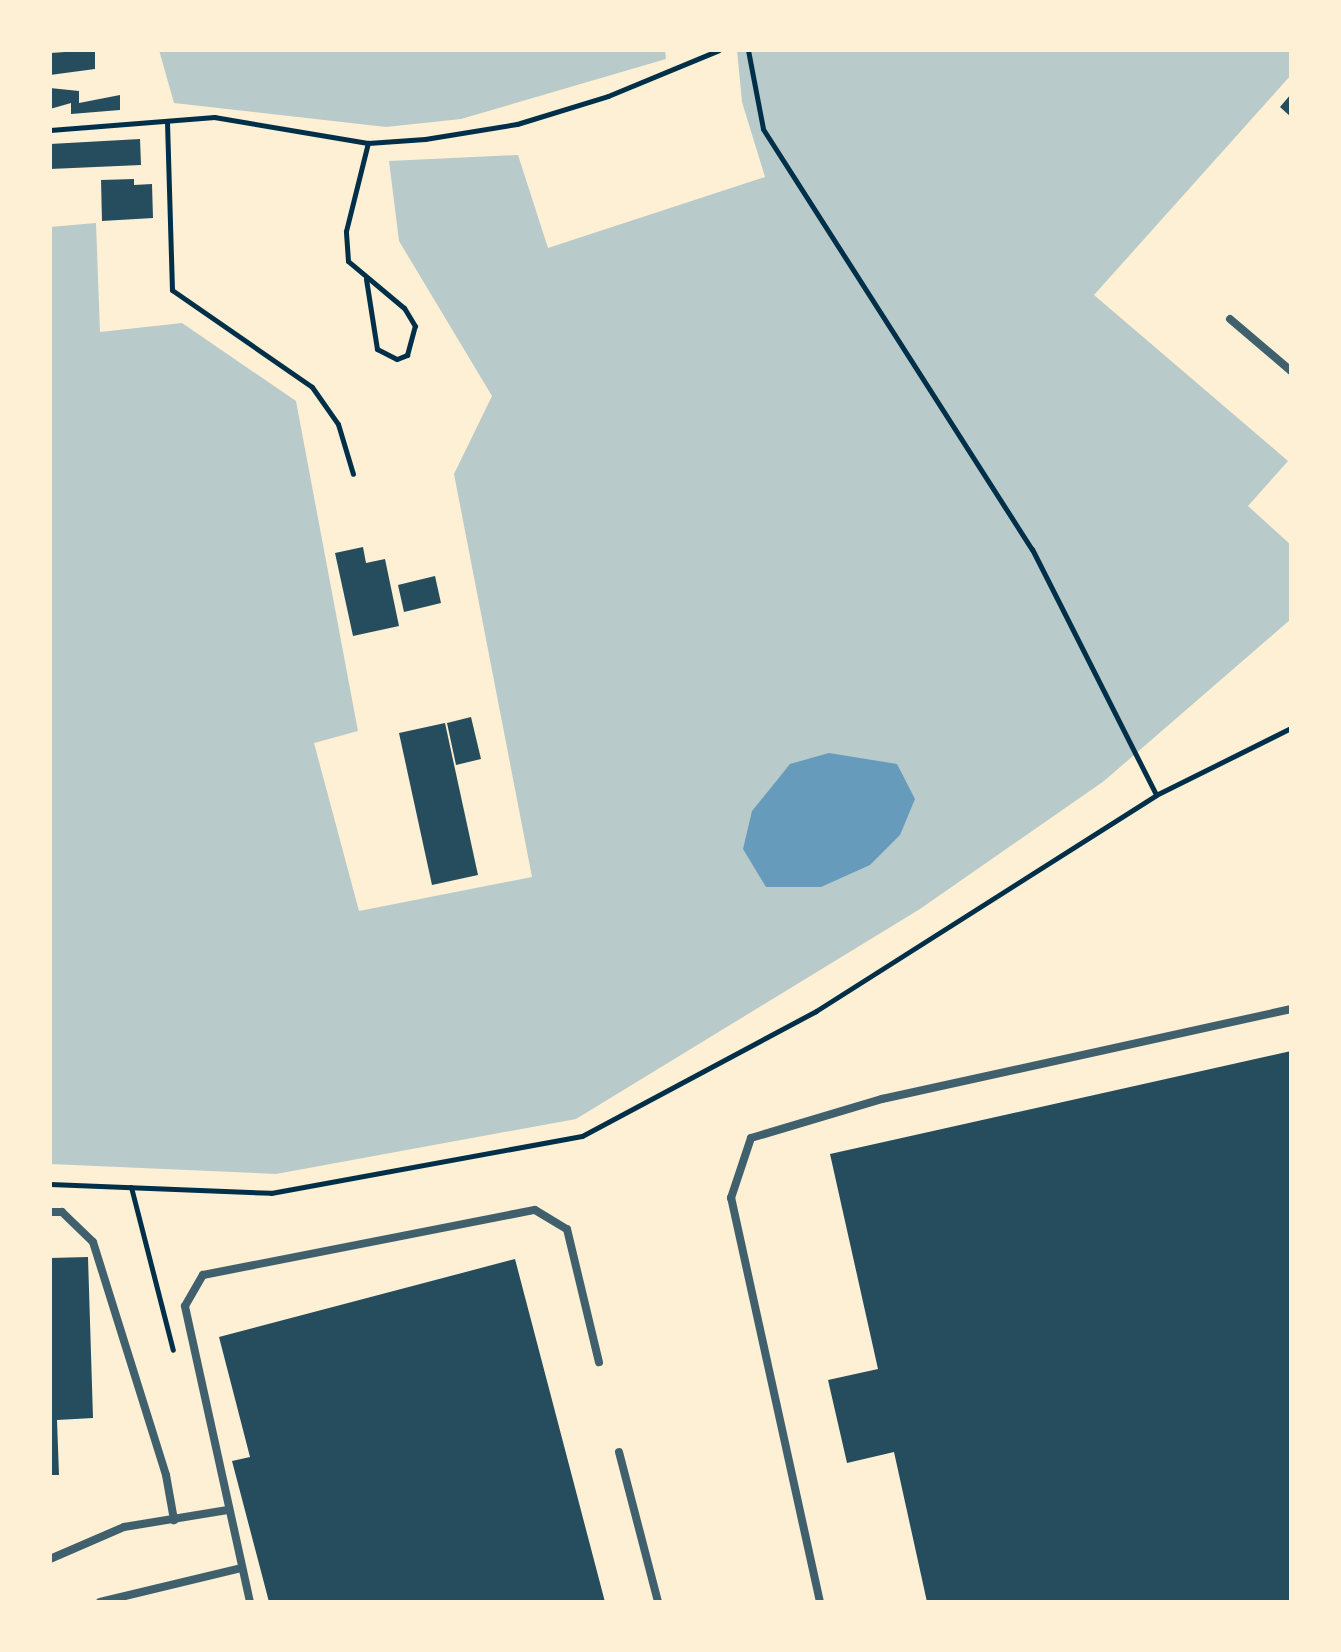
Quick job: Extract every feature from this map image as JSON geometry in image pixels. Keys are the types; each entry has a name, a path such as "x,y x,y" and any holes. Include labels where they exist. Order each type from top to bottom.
{"lane":[{"path":"1230,319 1291,371"},
{"path":"820,1602 730,1198 751,1138 882,1099 1291,1009"},
{"path":"250,1602 184,1306 202,1275 535,1210 567,1229 599,1362"},
{"path":"50,1212 62,1212 93,1242 166,1475 174,1520"},
{"path":"618,1452 658,1602"},
{"path":"50,1559 124,1527 228,1510"},
{"path":"100,1602 242,1568"}],"path":[{"path":"50,130 214,118 368,142 517,124 608,96 718,50"},
{"path":"748,50 763,129 1032,549 1156,794"},
{"path":"167,122 172,290 312,387 338,424 354,474"},
{"path":"366,279 377,349 386,356 407,355 415,326 404,308 348,260 346,231 368,142"},
{"path":"50,1184 272,1193 582,1136 816,1012 1156,794 1291,728"}],"shaded area":[{"path":"159,50 665,50 666,59 461,119 386,127 174,103"},
{"path":"737,50 1291,50 1291,75 1094,295 1288,461 1248,506 1291,545 1291,619 1104,781 920,909 576,1119 276,1174 50,1164 50,227 96,223 100,332 182,323 296,401 358,731 314,743 359,911 532,877 454,474 492,396 399,241 389,161 518,155 548,248 765,177 742,102"}],"water":[{"path":"829,753 897,764 915,799 900,835 870,865 821,887 766,887 743,849 752,811 790,764"}],"building":[{"path":"95,50 95,69 50,75 50,53"},
{"path":"50,88 79,91 79,103 120,95 120,110 71,114 71,103 50,109"},
{"path":"1291,94 1291,117 1280,107"},
{"path":"140,139 141,165 50,169 50,144"},
{"path":"134,179 134,185 152,184 153,218 102,221 101,180"},
{"path":"363,547 366,563 385,559 399,626 353,636 335,553"},
{"path":"435,576 441,603 404,612 398,585"},
{"path":"471,717 481,759 456,765 447,723"},
{"path":"445,723 478,875 432,885 399,733"},
{"path":"1291,1051 1291,1602 927,1602 894,1452 847,1463 828,1380 878,1369 830,1154"},
{"path":"88,1257 93,1418 57,1420 59,1475 50,1475 50,1258"},
{"path":"515,1259 605,1602 269,1602 232,1461 250,1457 219,1337"}]}
